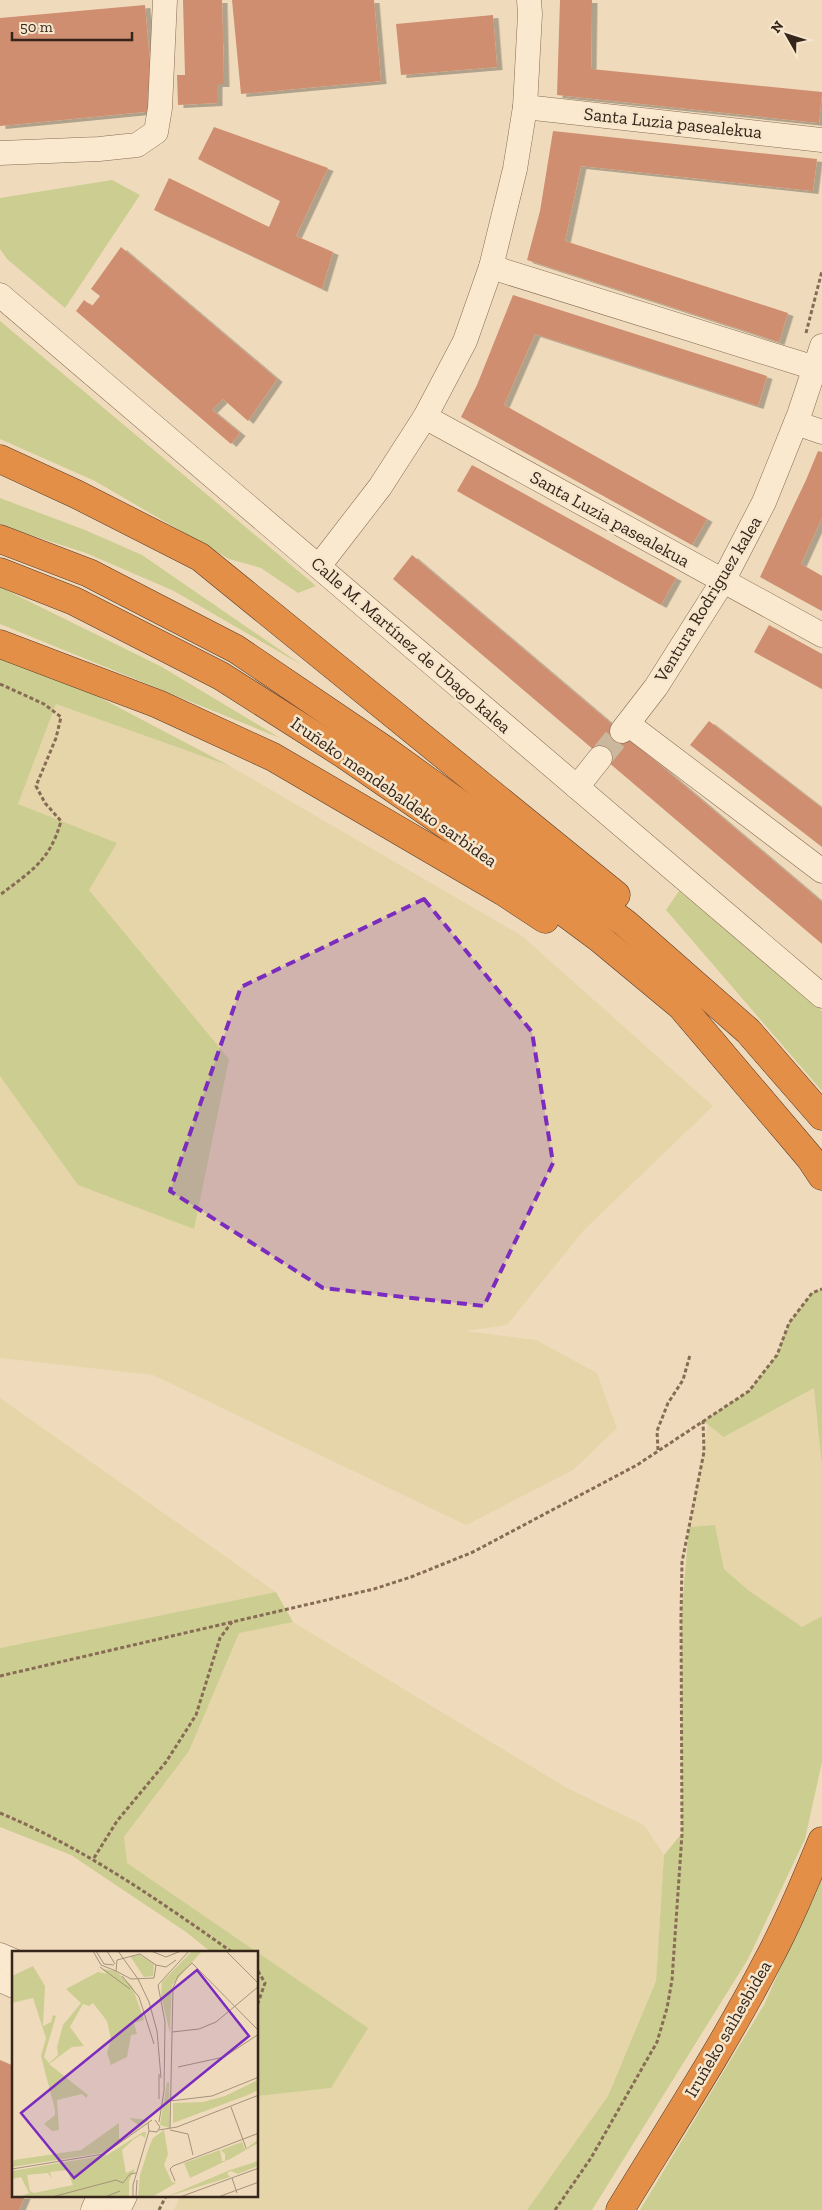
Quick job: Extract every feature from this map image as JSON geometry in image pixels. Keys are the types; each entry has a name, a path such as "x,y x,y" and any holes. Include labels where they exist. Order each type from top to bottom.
{"highway":[{"path":"0,459 76,494 200,558 649,922 718,985 748,1032 822,1116"},
{"path":"0,478 59,498 140,534 214,581 334,667"},
{"name":"Iruñeko mendebaldeko sarbidea","path":"0,539 90,573 236,649 385,750 625,923 748,1032"},
{"name":"Iruñeko mendebaldeko sarbidea","path":"0,572 74,601 222,676 345,755 456,832 599,938 681,1006 743,1078"},
{"path":"0,644 158,704 273,757 504,892 600,955 675,1016 743,1078 810,1158 822,1176"},
{"name":"Iruñeko saihesbidea","path":"620,2210 724,2040 767,1962 797,1901 822,1841"}],"street":[{"path":"0,154 99,149 137,145 156,132 160,108 165,0"},
{"path":"318,566 380,488 425,417 465,341 492,267 515,169 525,107 530,14 529,0"},
{"name":"Santa Luzia pasealekua","path":"525,107 822,140"},
{"path":"492,267 811,359"},
{"name":"Calle M. Martínez de Ubago kalea","path":"0,295 822,996"},
{"name":"Ventura Rodriguez kalea","path":"811,359 796,423 764,502 722,581 656,687 625,728 822,872"},
{"name":"Santa Luzia pasealekua","path":"425,417 822,635"},
{"path":"796,423 822,432"},
{"path":"577,787 600,758"},
{"path":"0,1955 12,1961"},
{"path":"0,1980 12,1985"},
{"path":"93,2210 98,2198"},
{"path":"118,2210 124,2198"}],"path":[{"path":"811,359 822,271"},
{"path":"0,684 44,704 61,717 56,738 36,786 45,803 61,821 56,840 42,862 0,896"},
{"path":"0,1676 374,1589 473,1552 637,1465 749,1391 778,1356 789,1323 812,1294 822,1289"},
{"path":"658,1451 657,1431 668,1403 683,1380 690,1355"},
{"path":"554,2210 590,2158 657,2042 667,2008 672,1980 682,1834 680,1618 682,1562 704,1452 703,1421"},
{"path":"94,1858 117,1821 166,1762 196,1715 220,1638 232,1622"},
{"path":"0,1813 94,1858 231,1951"},
{"path":"259,1973 265,1983 259,1999"},
{"path":"159,2210 165,2198"}],"highlighted area":[{"path":"424,899 532,1032 553,1163 484,1306 323,1288 170,1191 241,987"}],"shaded area":[{"path":"56,704 230,766 522,936 713,1106 584,1230 507,1325 466,1331 536,1340 597,1373 617,1428 573,1470 466,1525 153,1375 0,1358 0,1076 78,1185 229,1059 89,890 116,843 18,804"},
{"path":"815,1387 822,1467 822,1616 802,1627 748,1590 724,1569 715,1525 689,1527 709,1417 725,1437"},
{"path":"0,1398 37,1424 276,1592 0,1648"},
{"path":"293,1622 567,1788 644,1825 664,1855 656,1981 608,2096 527,2210 174,2210 179,2198 259,2198 259,2096 331,2088 259,1951 127,1863 124,1837 189,1751 239,1632"}],"green space":[{"path":"112,180 140,195 65,308 7,259 0,249 0,198"},
{"path":"0,321 316,586 298,593 261,568 229,559 95,481 0,439"},
{"path":"0,498 85,530 142,555 302,665 174,591 86,553 0,525"},
{"path":"0,587 162,667 280,738 0,624"},
{"path":"0,645 230,766 56,704 18,804 117,843 89,890 229,1059 194,1229 78,1185 0,1076"},
{"path":"679,891 822,1011 822,1091 666,910"},
{"path":"822,1289 822,1466 814,1388 724,1437 703,1421 749,1391 777,1355 789,1323 812,1293"},
{"path":"715,1525 724,1569 748,1590 802,1627 822,1616 822,1762 805,1839 748,1959 592,2210 527,2210 608,2096 656,1981 664,1855 682,1833 681,1617 689,1527"},
{"path":"276,1592 293,1622 239,1633 189,1751 124,1837 127,1863 256,1951 210,1951 186,1932 71,1855 0,1827 0,1648"},
{"path":"822,1874 822,2210 640,2210 765,2003"},
{"path":"259,1954 368,2028 331,2088 259,2096"}],"building":[{"path":"183,0 222,0 224,84 217,84 217,103 178,105 177,75 185,75"},
{"path":"232,0 374,0 381,81 241,94"},
{"path":"560,0 592,0 591,69 822,92 819,123 557,95"},
{"path":"145,5 154,111 0,126 0,18"},
{"path":"493,15 497,67 401,75 396,24"},
{"path":"214,127 328,168 296,236 333,252 322,289 154,210 169,178 269,227 280,201 198,159"},
{"path":"553,131 817,159 813,191 581,166 565,241 788,313 779,342 527,260 540,211"},
{"path":"121,247 277,379 248,421 223,399 212,410 240,433 231,444 76,311 84,300 92,306 100,296 91,289"},
{"path":"513,295 767,376 758,406 535,334 504,405 707,519 692,545 461,417 477,385"},
{"path":"818,451 822,452 822,518 801,564 822,576 822,611 760,577"},
{"path":"472,465 676,578 661,605 457,491"},
{"path":"412,555 822,902 822,944 393,579"},
{"path":"769,625 822,654 822,689 754,652"},
{"path":"709,721 822,808 822,847 690,745"},
{"path":"0,2060 12,2065 12,2198 24,2198 19,2210 0,2210"}],"tunnel":[{"path":"600,758 622,731"}]}
